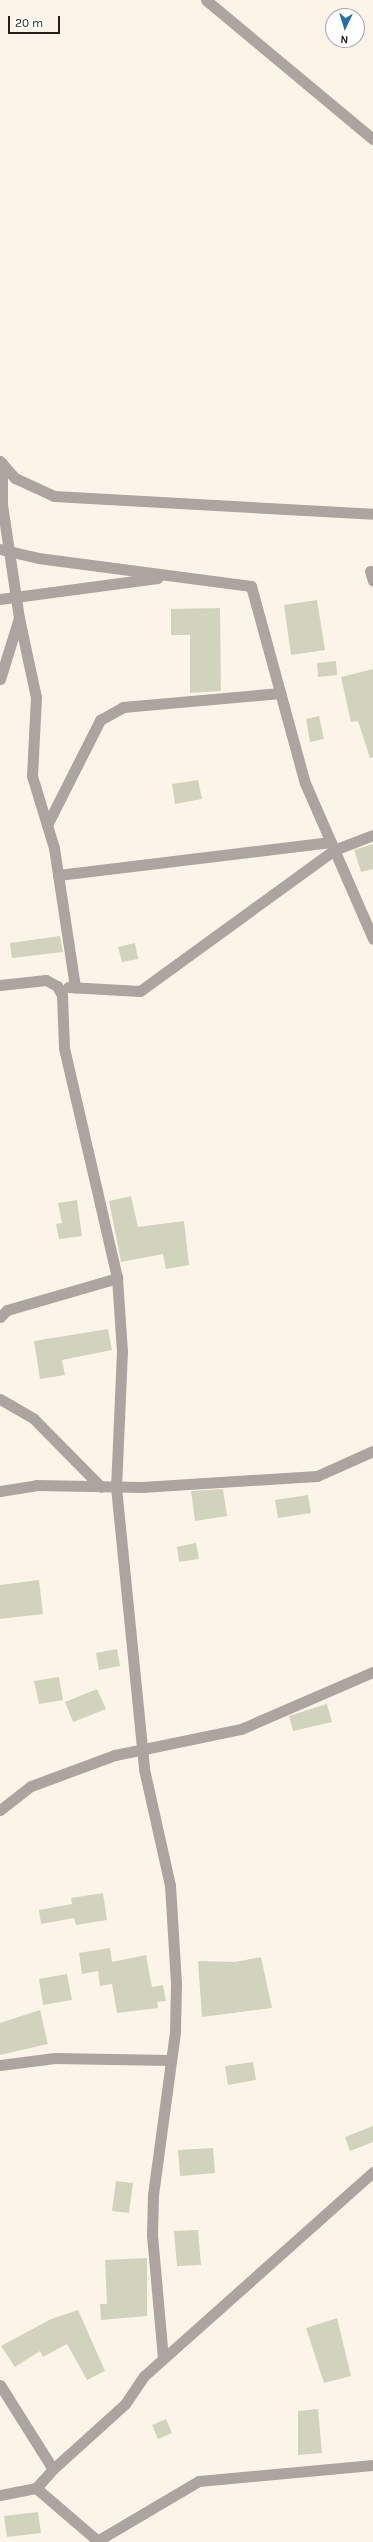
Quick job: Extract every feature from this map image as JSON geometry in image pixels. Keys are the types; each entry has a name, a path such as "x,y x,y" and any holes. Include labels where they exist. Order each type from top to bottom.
{"street":[{"path":"206,0 373,139"},
{"path":"1,462 15,478 54,496 373,514"},
{"path":"1,462 4,550 16,597 36,697 32,776 47,825 58,875 75,987"},
{"path":"4,550 173,576 251,586 305,783 373,939"},
{"path":"0,599 173,576"},
{"path":"0,679 19,618"},
{"path":"47,825 100,720 123,706 280,693"},
{"path":"58,875 333,846 373,836"},
{"path":"0,985 46,980 57,986 140,991 333,846"},
{"path":"57,986 62,995 65,1019 64,1048 117,1278 122,1351 116,1487 142,1749 170,1885 176,1984 170,2060 153,2184 152,2235 163,2359"},
{"path":"0,1317 7,1310 117,1278"},
{"path":"0,1399 34,1419 101,1486"},
{"path":"0,1492 36,1485 116,1487 317,1476 373,1452"},
{"path":"0,1810 31,1786 114,1755 241,1729 373,1672"},
{"path":"0,2065 55,2058 170,2060"},
{"path":"0,2495 36,2488 53,2468 125,2404 144,2376 373,2172"},
{"path":"0,2385 53,2468"},
{"path":"36,2488 98,2541 199,2481 373,2464"}],"building":[{"path":"317,600 325,650 291,655 284,605"},
{"path":"220,608 221,691 190,693 190,635 171,635 171,609"},
{"path":"336,661 337,675 318,677 317,663"},
{"path":"373,669 373,757 370,758 358,721 351,722 341,677"},
{"path":"319,716 324,739 310,742 306,719"},
{"path":"198,780 202,799 175,804 172,784"},
{"path":"373,844 373,869 361,872 354,850"},
{"path":"60,936 63,952 12,958 10,943"},
{"path":"135,943 138,959 122,962 118,947"},
{"path":"131,1196 138,1227 184,1221 189,1265 166,1269 163,1254 121,1262 109,1201"},
{"path":"77,1200 82,1236 59,1239 56,1224 62,1223 58,1203"},
{"path":"108,1329 112,1350 62,1360 65,1375 40,1379 34,1341"},
{"path":"223,1489 227,1516 195,1521 191,1491"},
{"path":"308,1495 311,1513 278,1518 275,1500"},
{"path":"196,1543 199,1559 179,1562 177,1547"},
{"path":"39,1580 43,1614 0,1619 0,1585"},
{"path":"117,1649 120,1666 99,1670 96,1653"},
{"path":"59,1677 63,1700 39,1704 34,1681"},
{"path":"97,1689 106,1709 73,1722 65,1702"},
{"path":"327,1704 332,1722 293,1731 289,1716"},
{"path":"103,1893 107,1920 76,1925 74,1918 41,1924 39,1910 72,1904 71,1898"},
{"path":"110,1948 112,1962 146,1955 152,1987 163,1985 166,2001 157,2002 158,2008 117,2013 112,1984 100,1986 98,1971 82,1974 79,1953"},
{"path":"261,1957 272,2008 202,2017 198,1961 235,1962"},
{"path":"67,1974 72,2000 43,2005 39,1979"},
{"path":"40,2010 48,2044 0,2055 0,2023"},
{"path":"253,2062 256,2080 228,2085 225,2066"},
{"path":"373,2126 373,2142 350,2151 345,2137"},
{"path":"213,2148 215,2173 180,2176 178,2150"},
{"path":"116,2181 133,2183 129,2213 112,2211"},
{"path":"198,2230 201,2265 177,2266 174,2231"},
{"path":"147,2258 147,2316 101,2320 100,2304 107,2304 105,2260"},
{"path":"78,2310 105,2371 87,2380 67,2344 43,2357 40,2351 15,2367 1,2346 51,2319"},
{"path":"337,2318 351,2376 324,2383 306,2328"},
{"path":"318,2409 322,2453 298,2455 298,2411"},
{"path":"166,2419 172,2433 158,2439 152,2425"},
{"path":"38,2512 41,2533 7,2537 4,2516"}]}
